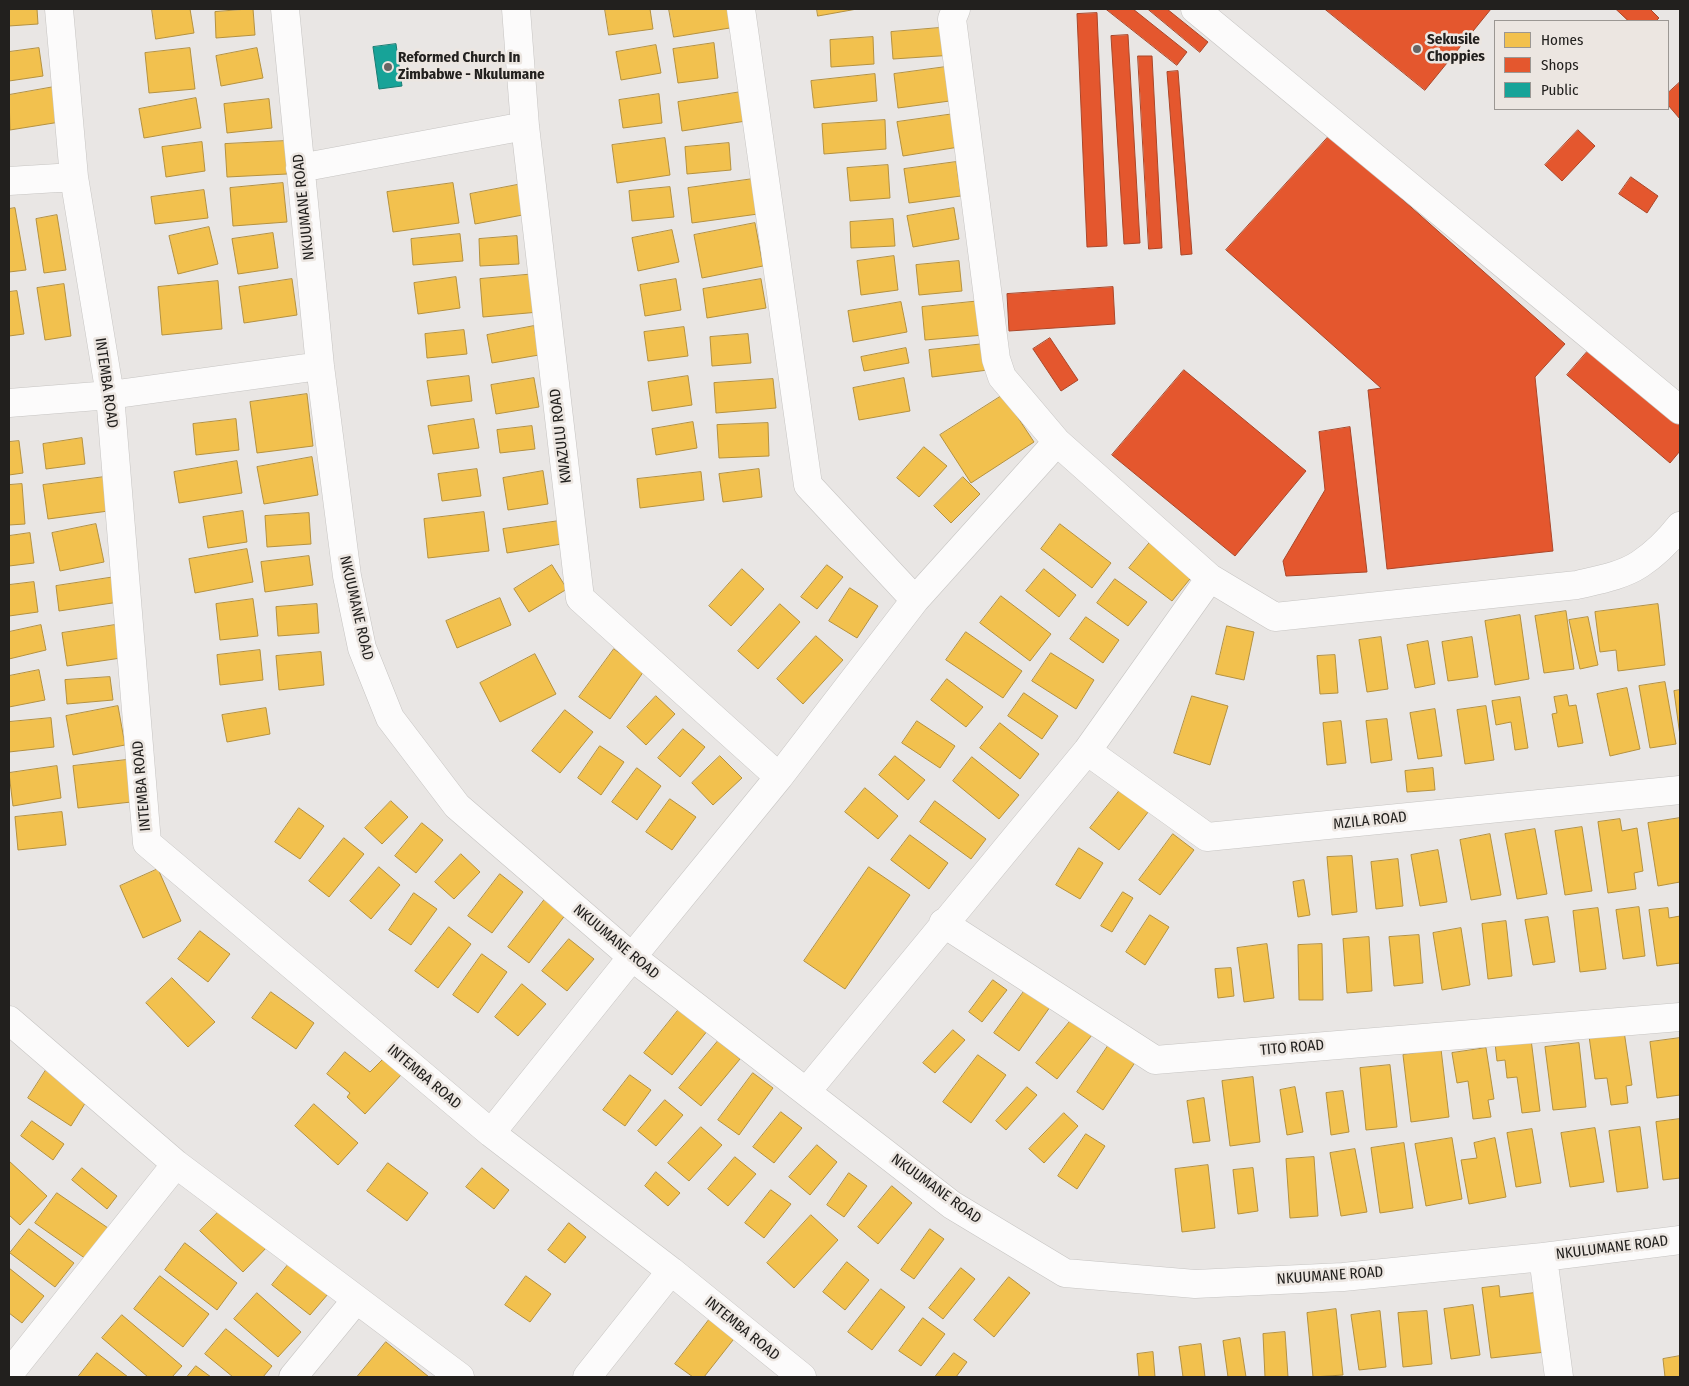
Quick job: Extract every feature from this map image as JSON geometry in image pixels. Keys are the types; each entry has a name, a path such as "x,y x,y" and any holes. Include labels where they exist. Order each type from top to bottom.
{"street":[{"name":"INTEMBA ROAD","path":"59,9 74,177 110,395 147,843 491,1133 671,1271 802,1377"},
{"name":"NKUUMANE ROAD","path":"285,9 320,366 347,576 362,648 390,718 457,806 632,957 952,1205 1065,1273 1195,1284 1343,1277 1543,1257"},
{"name":"KWAZULU ROAD","path":"516,9 525,126 580,598 779,777"},
{"path":"742,9 808,486 915,600"},
{"path":"956,9 952,20 996,359 1002,378 1056,442 1210,578 1275,617 1577,585 1611,577 1640,565 1669,540 1680,526"},
{"path":"1195,9 1680,410"},
{"path":"300,168 525,126"},
{"path":"9,181 74,177"},
{"path":"9,403 110,395 320,366"},
{"path":"491,1133 779,777 915,600 1056,442"},
{"path":"807,1091 1086,751 1210,578"},
{"name":"MZILA ROAD","path":"1086,751 1207,837 1680,790"},
{"name":"TITO ROAD","path":"944,923 1155,1060 1680,1017"},
{"path":"10,1024 176,1164 460,1377"},
{"path":"9,1374 176,1164"},
{"name":"NKULUMANE ROAD","path":"1543,1257 1680,1240"},
{"path":"1543,1257 1559,1377"},
{"path":"587,1377 671,1271"},
{"path":"293,1377 356,1300"}],"building: Homes":[{"path":"9,9 37,9 38,24 9,26"},
{"path":"152,9 190,9 194,33 156,39"},
{"path":"253,9 255,35 216,38 215,12"},
{"path":"605,9 650,9 653,29 609,35"},
{"path":"669,9 733,9 736,27 674,37"},
{"path":"817,9 857,9 818,16"},
{"path":"951,27 954,55 893,59 891,32"},
{"path":"873,37 874,64 831,67 830,40"},
{"path":"714,43 718,78 678,83 673,49"},
{"path":"656,45 661,73 621,80 616,52"},
{"path":"39,48 43,76 9,81 9,52"},
{"path":"190,48 195,89 149,93 145,53"},
{"path":"257,48 263,78 221,86 216,56"},
{"path":"953,66 957,100 898,108 894,74"},
{"path":"875,74 877,101 814,108 811,81"},
{"path":"54,87 60,122 10,130 9,95"},
{"path":"741,92 746,121 682,131 678,102"},
{"path":"659,94 662,123 623,128 619,100"},
{"path":"196,98 201,128 144,138 139,109"},
{"path":"269,99 272,128 227,133 224,104"},
{"path":"954,114 959,147 903,156 897,122"},
{"path":"885,120 886,149 824,154 822,124"},
{"path":"665,138 670,175 617,183 612,145"},
{"path":"286,141 287,174 227,177 225,144"},
{"path":"202,142 205,171 166,177 162,147"},
{"path":"729,143 731,170 687,174 685,147"},
{"path":"956,162 961,196 909,203 904,169"},
{"path":"888,165 890,198 850,201 847,168"},
{"path":"753,179 758,214 692,223 688,188"},
{"path":"283,183 287,222 233,226 230,188"},
{"path":"453,183 459,223 393,232 387,192"},
{"path":"522,184 528,214 475,224 470,194"},
{"path":"670,187 674,217 632,221 629,191"},
{"path":"204,190 208,218 155,224 151,197"},
{"path":"15,208 26,270 9,272 9,209"},
{"path":"954,208 959,239 913,247 907,216"},
{"path":"57,215 66,270 44,273 36,219"},
{"path":"893,219 895,246 851,248 850,222"},
{"path":"755,223 763,266 702,278 694,235"},
{"path":"209,227 218,264 178,274 169,236"},
{"path":"672,230 679,262 638,271 632,238"},
{"path":"273,233 278,268 238,274 232,239"},
{"path":"460,234 463,261 413,265 411,239"},
{"path":"517,236 519,264 480,266 479,239"},
{"path":"894,256 898,290 861,295 857,261"},
{"path":"959,261 962,291 919,295 916,265"},
{"path":"536,274 539,312 483,317 480,279"},
{"path":"456,277 460,308 418,314 414,283"},
{"path":"292,279 297,315 244,323 239,287"},
{"path":"676,279 681,310 645,316 640,285"},
{"path":"761,279 766,308 707,318 703,289"},
{"path":"218,281 222,329 162,335 158,287"},
{"path":"64,284 71,336 45,340 37,288"},
{"path":"17,291 24,334 9,336 9,292"},
{"path":"981,301 984,335 925,340 922,307"},
{"path":"901,302 907,332 853,342 848,311"},
{"path":"534,326 539,355 492,363 487,335"},
{"path":"684,327 688,356 648,361 644,332"},
{"path":"464,330 467,354 427,358 425,334"},
{"path":"748,334 751,363 712,366 710,337"},
{"path":"984,344 988,370 932,377 929,350"},
{"path":"906,348 909,363 864,371 861,357"},
{"path":"469,376 472,401 431,406 427,381"},
{"path":"688,376 692,405 652,411 648,382"},
{"path":"534,378 539,407 496,414 491,385"},
{"path":"904,378 910,411 859,420 853,388"},
{"path":"773,379 776,408 716,413 714,383"},
{"path":"307,394 313,446 257,453 250,402"},
{"path":"1003,395 1034,442 971,483 940,435"},
{"path":"236,419 239,450 196,455 193,424"},
{"path":"474,419 479,448 433,454 428,426"},
{"path":"693,422 697,448 656,455 652,429"},
{"path":"768,423 769,456 719,458 717,425"},
{"path":"532,426 535,449 500,453 497,430"},
{"path":"82,438 85,464 46,469 43,444"},
{"path":"19,441 23,473 9,475 9,442"},
{"path":"924,447 947,466 919,497 897,478"},
{"path":"312,457 318,495 264,504 257,467"},
{"path":"237,461 242,493 179,503 174,472"},
{"path":"477,469 481,496 442,501 438,474"},
{"path":"759,469 762,497 723,502 719,474"},
{"path":"543,471 548,504 508,510 503,478"},
{"path":"701,472 704,500 640,508 637,479"},
{"path":"112,476 116,510 48,519 43,485"},
{"path":"963,477 980,494 951,523 934,506"},
{"path":"22,484 25,524 9,525 9,485"},
{"path":"243,511 247,542 208,548 203,517"},
{"path":"484,512 489,551 428,558 424,519"},
{"path":"309,513 311,544 267,547 265,516"},
{"path":"559,521 562,544 507,553 503,529"},
{"path":"96,524 104,562 60,571 52,533"},
{"path":"1060,524 1111,563 1092,588 1041,549"},
{"path":"30,533 34,563 9,566 9,536"},
{"path":"1151,541 1194,574 1172,601 1129,568"},
{"path":"247,549 253,582 195,593 189,559"},
{"path":"309,556 313,585 265,592 261,562"},
{"path":"552,565 567,589 529,612 514,589"},
{"path":"827,565 843,577 817,609 801,597"},
{"path":"742,569 764,589 731,626 709,606"},
{"path":"1044,569 1076,595 1059,617 1026,591"},
{"path":"115,577 119,602 59,611 56,586"},
{"path":"1115,579 1147,602 1128,626 1097,603"},
{"path":"34,582 38,612 9,616 9,585"},
{"path":"850,588 878,606 857,638 829,621"},
{"path":"1001,596 1051,634 1030,661 980,623"},
{"path":"500,598 511,625 457,648 446,621"},
{"path":"253,599 258,636 220,640 216,604"},
{"path":"317,604 319,633 278,636 276,607"},
{"path":"780,604 800,622 758,669 738,651"},
{"path":"1658,604 1665,665 1618,671 1616,650 1600,652 1595,612"},
{"path":"1566,611 1574,669 1544,673 1535,616"},
{"path":"1520,615 1529,679 1495,685 1485,621"},
{"path":"1086,617 1119,640 1103,663 1070,639"},
{"path":"1588,617 1598,665 1580,669 1569,620"},
{"path":"41,625 46,650 9,659 9,632"},
{"path":"115,625 121,658 67,666 62,633"},
{"path":"1227,626 1254,632 1244,680 1216,674"},
{"path":"966,632 1022,671 1003,698 946,660"},
{"path":"816,636 843,660 803,704 777,679"},
{"path":"1381,637 1388,689 1367,692 1359,640"},
{"path":"1472,637 1478,677 1448,681 1442,642"},
{"path":"1428,641 1435,684 1415,688 1407,645"},
{"path":"614,649 644,671 610,719 579,697"},
{"path":"260,650 263,680 220,685 217,655"},
{"path":"321,652 324,685 279,690 276,656"},
{"path":"1051,653 1094,680 1076,709 1032,681"},
{"path":"535,654 556,694 500,722 480,683"},
{"path":"1335,655 1338,693 1320,694 1317,656"},
{"path":"39,670 45,700 9,707 9,676"},
{"path":"110,677 113,700 67,704 65,680"},
{"path":"947,679 983,707 966,727 931,700"},
{"path":"1665,682 1676,744 1650,748 1639,686"},
{"path":"1627,688 1640,749 1610,756 1597,694"},
{"path":"1680,690 1680,736 1674,691"},
{"path":"1024,693 1058,716 1042,739 1008,716"},
{"path":"1567,695 1569,706 1576,705 1583,743 1558,747 1552,714 1557,713 1554,697"},
{"path":"656,696 675,714 646,745 627,727"},
{"path":"1192,696 1228,706 1210,765 1174,753"},
{"path":"1520,697 1528,748 1515,750 1511,722 1496,725 1492,701"},
{"path":"118,706 125,745 73,755 66,716"},
{"path":"1486,706 1494,760 1465,764 1457,710"},
{"path":"266,708 270,734 227,742 222,715"},
{"path":"1435,709 1442,756 1418,759 1410,713"},
{"path":"565,710 593,732 560,773 532,751"},
{"path":"51,718 54,747 9,752 9,722"},
{"path":"1387,719 1392,760 1371,763 1366,721"},
{"path":"917,721 955,746 940,768 902,743"},
{"path":"1341,721 1346,763 1327,765 1323,723"},
{"path":"1000,723 1039,754 1020,779 980,748"},
{"path":"683,729 705,747 680,777 658,758"},
{"path":"600,746 624,762 601,795 578,778"},
{"path":"720,756 742,778 713,805 692,783"},
{"path":"895,756 925,780 908,800 879,775"},
{"path":"972,757 1019,795 999,819 953,781"},
{"path":"135,759 140,801 78,808 73,766"},
{"path":"57,766 61,798 13,806 9,773"},
{"path":"637,768 661,786 637,820 612,802"},
{"path":"1433,768 1435,790 1407,792 1405,771"},
{"path":"1124,785 1152,807 1119,850 1090,828"},
{"path":"865,788 898,816 878,839 845,812"},
{"path":"670,799 696,817 672,850 646,832"},
{"path":"391,801 408,817 382,844 365,828"},
{"path":"935,801 986,839 971,859 920,822"},
{"path":"299,808 324,826 300,859 275,842"},
{"path":"62,812 66,845 18,850 15,817"},
{"path":"1680,818 1680,882 1658,886 1648,823"},
{"path":"1620,819 1622,831 1637,828 1643,871 1634,873 1636,889 1608,893 1598,822"},
{"path":"422,823 443,840 416,873 395,856"},
{"path":"1582,827 1592,891 1565,895 1555,831"},
{"path":"1535,829 1547,894 1517,899 1505,834"},
{"path":"1173,834 1194,850 1160,895 1139,880"},
{"path":"1490,834 1501,895 1471,900 1460,840"},
{"path":"910,835 948,863 929,889 891,860"},
{"path":"344,838 364,854 329,897 309,881"},
{"path":"1079,848 1103,863 1080,899 1056,885"},
{"path":"1438,850 1447,902 1420,906 1411,855"},
{"path":"461,854 480,872 454,899 435,882"},
{"path":"1352,856 1357,912 1332,915 1327,857"},
{"path":"1398,859 1403,906 1376,909 1371,862"},
{"path":"379,867 400,885 371,919 350,901"},
{"path":"869,867 910,895 845,989 804,961"},
{"path":"158,869 181,921 143,938 120,886"},
{"path":"500,874 523,892 492,933 468,916"},
{"path":"1304,880 1310,915 1298,917 1293,882"},
{"path":"1123,892 1133,898 1112,932 1101,926"},
{"path":"414,893 437,909 411,945 389,930"},
{"path":"545,899 566,914 529,963 508,947"},
{"path":"1639,907 1645,956 1623,959 1616,910"},
{"path":"1598,908 1606,969 1580,972 1573,911"},
{"path":"1668,908 1669,918 1680,916 1680,963 1657,966 1649,910"},
{"path":"1150,915 1169,927 1145,965 1126,952"},
{"path":"1548,917 1555,962 1533,965 1525,920"},
{"path":"1506,921 1512,976 1488,979 1482,924"},
{"path":"449,927 471,944 438,988 415,971"},
{"path":"1461,928 1470,985 1442,990 1433,933"},
{"path":"200,931 230,954 208,982 178,959"},
{"path":"1419,935 1423,983 1394,986 1389,937"},
{"path":"1369,937 1372,991 1347,993 1343,939"},
{"path":"569,939 594,959 567,991 542,971"},
{"path":"1267,944 1274,998 1244,1002 1237,948"},
{"path":"1322,944 1323,1000 1299,1000 1298,945"},
{"path":"482,954 507,972 478,1013 453,995"},
{"path":"1231,968 1234,996 1218,998 1215,969"},
{"path":"172,978 215,1022 188,1047 146,1003"},
{"path":"993,980 1007,990 982,1022 969,1012"},
{"path":"522,984 546,1004 518,1036 495,1017"},
{"path":"1025,990 1050,1007 1019,1051 994,1033"},
{"path":"271,992 314,1023 296,1049 252,1018"},
{"path":"680,1008 708,1030 672,1075 644,1053"},
{"path":"1072,1019 1092,1035 1057,1079 1036,1063"},
{"path":"953,1030 965,1040 935,1073 923,1063"},
{"path":"1624,1031 1632,1085 1626,1086 1628,1103 1611,1105 1607,1078 1595,1079 1589,1036"},
{"path":"1680,1038 1680,1095 1657,1098 1650,1042"},
{"path":"1531,1039 1540,1111 1522,1113 1517,1077 1507,1078 1505,1060 1497,1061 1495,1043"},
{"path":"718,1041 740,1059 701,1106 679,1088"},
{"path":"1110,1043 1136,1061 1103,1110 1077,1092"},
{"path":"1579,1043 1586,1107 1553,1110 1545,1047"},
{"path":"1486,1048 1494,1099 1488,1100 1491,1117 1473,1119 1468,1081 1457,1083 1452,1053"},
{"path":"1441,1049 1449,1117 1411,1122 1403,1055"},
{"path":"345,1052 370,1072 383,1059 401,1075 365,1114 347,1097 350,1093 327,1074"},
{"path":"978,1055 1006,1075 971,1123 943,1102"},
{"path":"1390,1065 1397,1127 1366,1130 1360,1068"},
{"path":"46,1070 89,1097 71,1126 28,1098"},
{"path":"753,1073 773,1088 739,1135 718,1120"},
{"path":"630,1075 651,1090 625,1126 603,1110"},
{"path":"1253,1077 1260,1142 1230,1146 1222,1081"},
{"path":"1027,1087 1037,1095 1006,1130 996,1121"},
{"path":"1295,1087 1303,1132 1287,1135 1280,1090"},
{"path":"1343,1091 1349,1132 1331,1135 1326,1093"},
{"path":"1204,1098 1210,1141 1193,1143 1187,1101"},
{"path":"665,1100 683,1115 656,1146 638,1131"},
{"path":"314,1104 358,1143 338,1165 295,1126"},
{"path":"781,1112 802,1128 774,1163 753,1147"},
{"path":"1064,1113 1078,1126 1044,1163 1029,1149"},
{"path":"1680,1119 1680,1178 1663,1180 1656,1122"},
{"path":"32,1121 64,1144 53,1160 21,1136"},
{"path":"701,1127 722,1145 689,1181 668,1163"},
{"path":"1640,1127 1648,1188 1617,1192 1609,1131"},
{"path":"1595,1128 1604,1182 1570,1187 1561,1133"},
{"path":"1532,1129 1541,1183 1516,1187 1507,1133"},
{"path":"1086,1134 1105,1146 1077,1189 1058,1176"},
{"path":"1452,1138 1462,1199 1426,1206 1415,1144"},
{"path":"1495,1138 1506,1197 1469,1204 1461,1160 1477,1158 1474,1143"},
{"path":"1404,1143 1413,1208 1380,1213 1371,1148"},
{"path":"817,1145 837,1162 810,1195 789,1177"},
{"path":"1355,1149 1367,1212 1341,1216 1330,1153"},
{"path":"735,1157 756,1174 728,1206 708,1189"},
{"path":"1314,1157 1318,1216 1290,1218 1286,1159"},
{"path":"9,1161 47,1196 20,1225 9,1215"},
{"path":"388,1163 428,1193 407,1221 367,1191"},
{"path":"1208,1165 1215,1228 1182,1232 1175,1169"},
{"path":"82,1168 117,1196 107,1209 72,1180"},
{"path":"482,1168 509,1190 494,1209 466,1187"},
{"path":"1253,1168 1258,1211 1238,1214 1233,1170"},
{"path":"656,1172 680,1193 668,1206 645,1186"},
{"path":"849,1173 867,1186 844,1217 827,1205"},
{"path":"892,1186 912,1203 878,1244 858,1227"},
{"path":"771,1190 791,1204 764,1238 745,1223"},
{"path":"57,1193 108,1228 86,1259 35,1223"},
{"path":"226,1204 269,1245 243,1272 200,1231"},
{"path":"811,1215 838,1240 794,1288 767,1263"},
{"path":"569,1223 586,1237 565,1263 548,1250"},
{"path":"29,1229 74,1263 55,1287 10,1253"},
{"path":"930,1229 944,1239 914,1279 901,1270"},
{"path":"185,1243 237,1283 217,1310 165,1270"},
{"path":"295,1256 334,1287 310,1315 272,1285"},
{"path":"847,1262 869,1280 845,1310 823,1292"},
{"path":"9,1268 44,1296 22,1323 9,1313"},
{"path":"961,1268 975,1279 943,1319 929,1308"},
{"path":"160,1276 209,1314 183,1347 134,1309"},
{"path":"526,1276 551,1294 530,1322 505,1305"},
{"path":"1009,1277 1030,1293 994,1337 974,1320"},
{"path":"1499,1286 1500,1297 1539,1292 1546,1352 1491,1358 1482,1288"},
{"path":"881,1289 905,1307 872,1350 848,1332"},
{"path":"257,1293 301,1332 278,1357 234,1319"},
{"path":"1473,1305 1480,1355 1451,1359 1444,1309"},
{"path":"1336,1309 1343,1375 1313,1377 1307,1313"},
{"path":"1380,1311 1386,1367 1359,1370 1351,1315"},
{"path":"1427,1311 1432,1364 1403,1367 1398,1313"},
{"path":"122,1315 182,1366 172,1377 148,1377 102,1338"},
{"path":"712,1316 737,1335 704,1377 693,1377 675,1364"},
{"path":"923,1318 945,1334 921,1366 899,1351"},
{"path":"226,1329 272,1366 263,1377 233,1377 205,1354"},
{"path":"1285,1332 1288,1377 1265,1377 1263,1334"},
{"path":"1240,1338 1246,1377 1228,1377 1223,1341"},
{"path":"386,1342 429,1377 357,1377"},
{"path":"1201,1344 1205,1377 1183,1377 1179,1347"},
{"path":"1153,1352 1155,1377 1139,1377 1137,1354"},
{"path":"97,1353 128,1377 78,1377"},
{"path":"954,1353 967,1362 956,1377 935,1377"},
{"path":"1680,1356 1680,1377 1665,1377 1663,1359"},
{"path":"196,1366 211,1377 187,1377"}],"building: Shops":[{"path":"1106,9 1133,9 1187,52 1177,65"},
{"path":"1148,9 1167,9 1208,42 1200,52"},
{"name":"Sekusile Choppies","path":"1325,9 1491,9 1425,90"},
{"path":"1616,9 1650,9 1659,18 1657,20 1627,20"},
{"path":"1097,13 1107,246 1087,247 1077,14"},
{"path":"1128,35 1140,243 1124,244 1111,36"},
{"path":"1138,56 1152,56 1162,248 1149,249"},
{"path":"1178,71 1192,254 1181,255 1167,72"},
{"path":"1680,82 1680,119 1669,106 1669,92"},
{"path":"1578,130 1595,146 1562,181 1545,165"},
{"path":"1330,135 1565,344 1535,377 1553,551 1387,569 1368,390 1381,388 1226,250"},
{"path":"1631,177 1658,196 1647,213 1619,194"},
{"path":"1113,287 1115,324 1009,331 1007,294"},
{"path":"1050,338 1078,380 1061,391 1033,349"},
{"path":"1594,344 1680,418 1680,451 1670,463 1567,375"},
{"path":"1184,370 1306,471 1235,556 1112,455"},
{"path":"1350,427 1367,572 1286,576 1283,561 1325,490 1319,432"}],"building: Public":[{"name":"Reformed Church In Zimbabwe - Nkulumane","path":"396,44 402,86 379,89 373,47"}],"place":[{"name":"Sekusile Choppies","path":"1417,49"},
{"name":"Reformed Church In Zimbabwe - Nkulumane","path":"388,67"}]}
